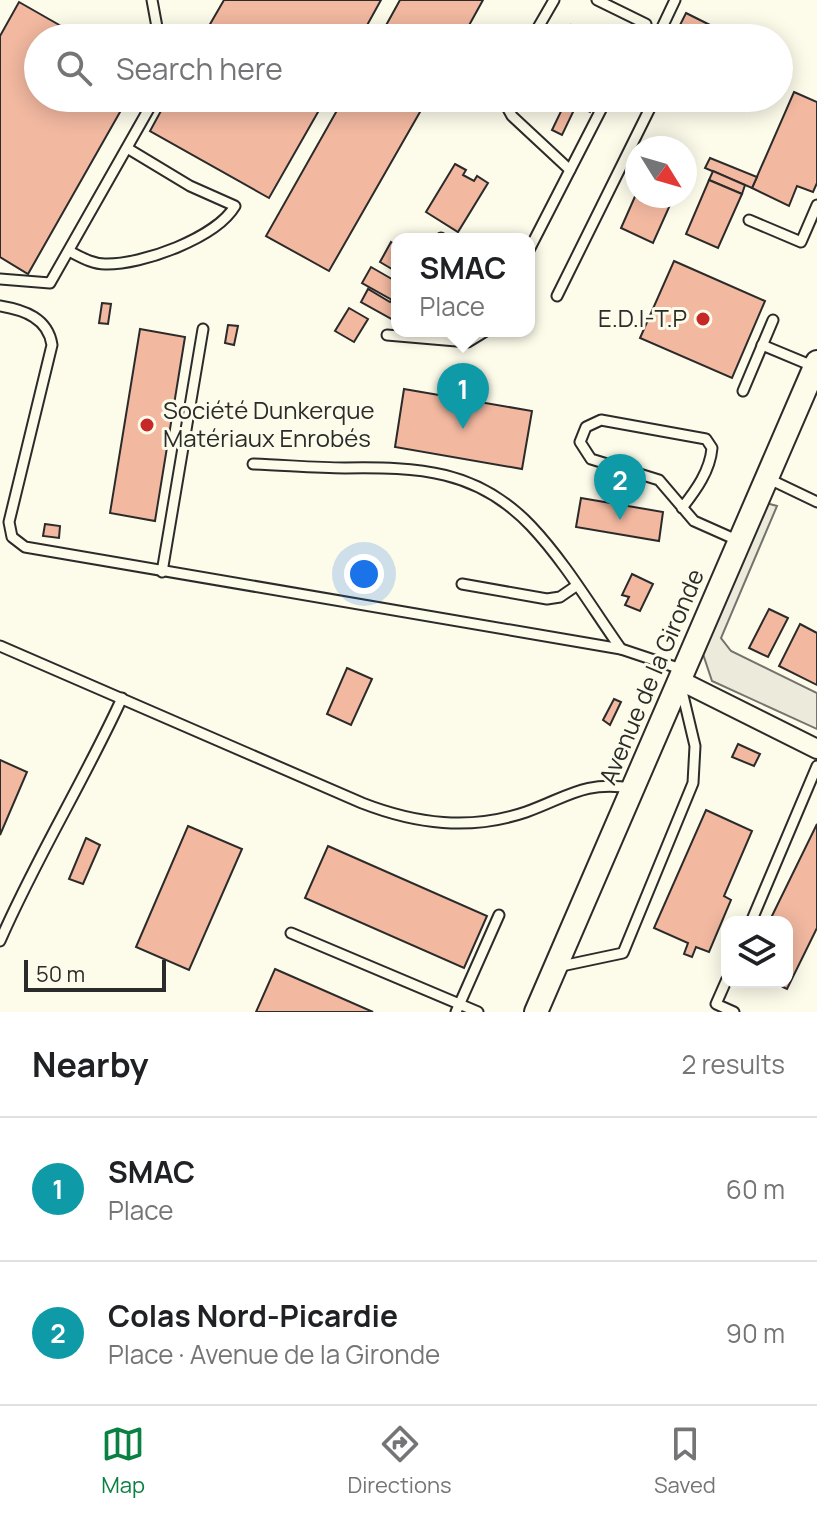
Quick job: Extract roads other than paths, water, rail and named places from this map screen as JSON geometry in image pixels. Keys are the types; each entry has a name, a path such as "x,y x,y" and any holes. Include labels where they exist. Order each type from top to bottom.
{"street":[{"name":"Avenue de la Gironde","path":"536,1012 816,364"},
{"path":"681,675 817,749"}],"lane":[{"path":"152,0 156,24"},
{"path":"540,24 554,0"},
{"path":"597,0 646,24"},
{"path":"664,24 675,0"},
{"path":"0,279 50,283 147,112"},
{"path":"510,112 570,170"},
{"path":"535,238 600,112"},
{"path":"557,296 648,112"},
{"path":"69,251 97,263 141,258 211,231 226,219 235,206 190,186 127,148"},
{"path":"749,220 801,242 817,205"},
{"path":"0,306 32,315 48,330 52,345 9,522 12,537 32,549 621,649 681,675 693,734 695,773 686,806 630,938 623,953 555,968"},
{"path":"743,391 773,320"},
{"path":"162,572 203,329"},
{"path":"387,335 391,335"},
{"path":"410,337 468,342 476,337"},
{"path":"762,345 816,364"},
{"path":"682,508 699,485 710,459 712,448 706,439 601,420 586,427 580,442 585,454 598,463 659,480 682,508 701,526 739,541"},
{"path":"253,464 343,468 393,466 468,481 524,519 621,649"},
{"path":"767,478 817,502"},
{"path":"462,584 547,599 560,597 576,586"},
{"path":"0,646 362,803 421,821 473,824 523,813 590,785 632,788"},
{"path":"0,941 31,874 90,769 122,698"},
{"path":"754,916 817,766"},
{"path":"458,1008 499,915"},
{"path":"291,933 458,1008 478,1012"},
{"path":"723,988 716,1004 734,1012"}],"place":[{"name":"E.D.I-T.P","path":"703,319"},
{"name":"Société Dunkerque Matériaux Enrobés","path":"147,425"},
{"name":"SMAC","path":"463,429"},
{"name":"Colas Nord-Picardie","path":"620,520"}]}
